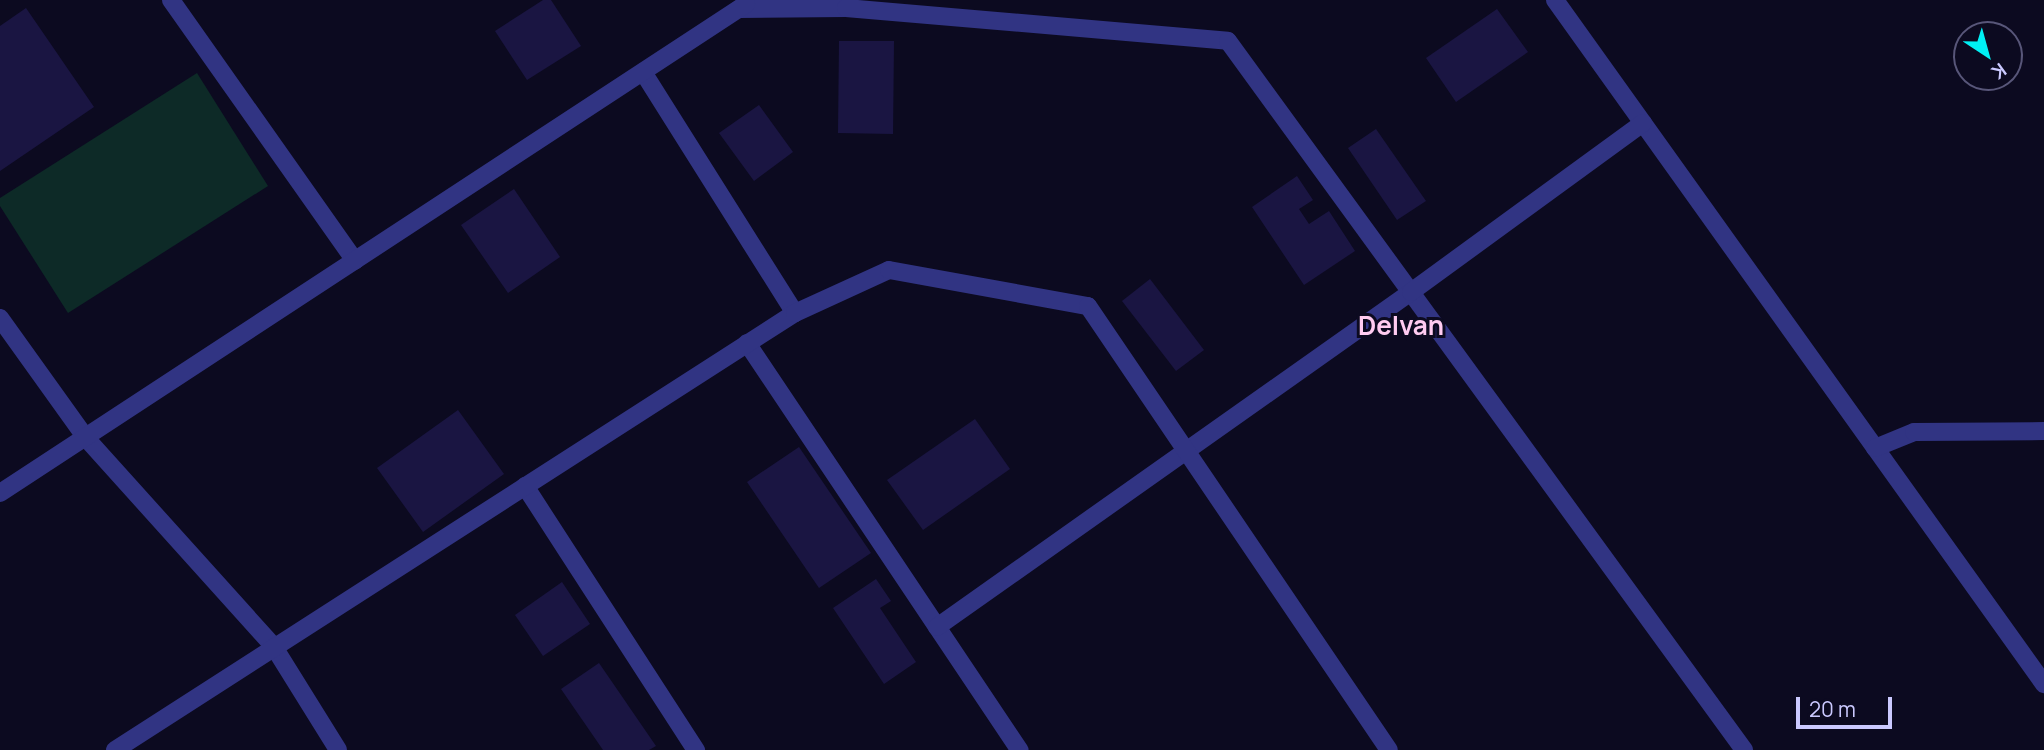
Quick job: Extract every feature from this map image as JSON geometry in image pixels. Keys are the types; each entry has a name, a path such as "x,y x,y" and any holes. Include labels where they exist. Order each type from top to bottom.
{"street":[{"path":"171,0 355,261"},
{"path":"1555,0 2044,684"},
{"path":"0,493 746,4 846,8 1228,41 1744,750"},
{"path":"642,72 794,313"},
{"path":"937,627 1410,292 1643,123"},
{"path":"114,750 794,313 889,270 1088,306 1389,750"},
{"path":"0,318 86,438 274,647 338,750"},
{"path":"747,343 1019,750"},
{"path":"1875,448 1914,432 2044,431"},
{"path":"525,486 696,750"}],"green space":[{"path":"197,73 268,186 68,313 0,206 0,198"}],"building":[{"path":"543,0 551,0 581,46 527,80 495,31"},
{"path":"26,8 94,107 0,171 0,26"},
{"path":"1497,9 1528,52 1456,102 1426,58"},
{"path":"839,41 894,41 893,134 838,133"},
{"path":"759,105 793,152 754,181 719,133"},
{"path":"1376,129 1426,201 1397,220 1348,148"},
{"path":"1297,176 1313,200 1299,209 1309,224 1329,211 1355,251 1304,285 1252,207"},
{"path":"514,189 560,257 508,293 461,225"},
{"path":"1150,279 1204,350 1176,371 1122,301"},
{"path":"458,410 504,474 423,532 377,468"},
{"path":"975,419 1010,469 923,530 887,480"},
{"path":"799,447 871,553 819,588 747,482"},
{"path":"876,579 891,601 880,608 916,662 884,684 833,608"},
{"path":"562,582 590,624 543,656 515,615"},
{"path":"599,663 656,746 649,750 603,750 561,689"}],"district":[{"name":"Delvan","path":"1401,326"}]}
